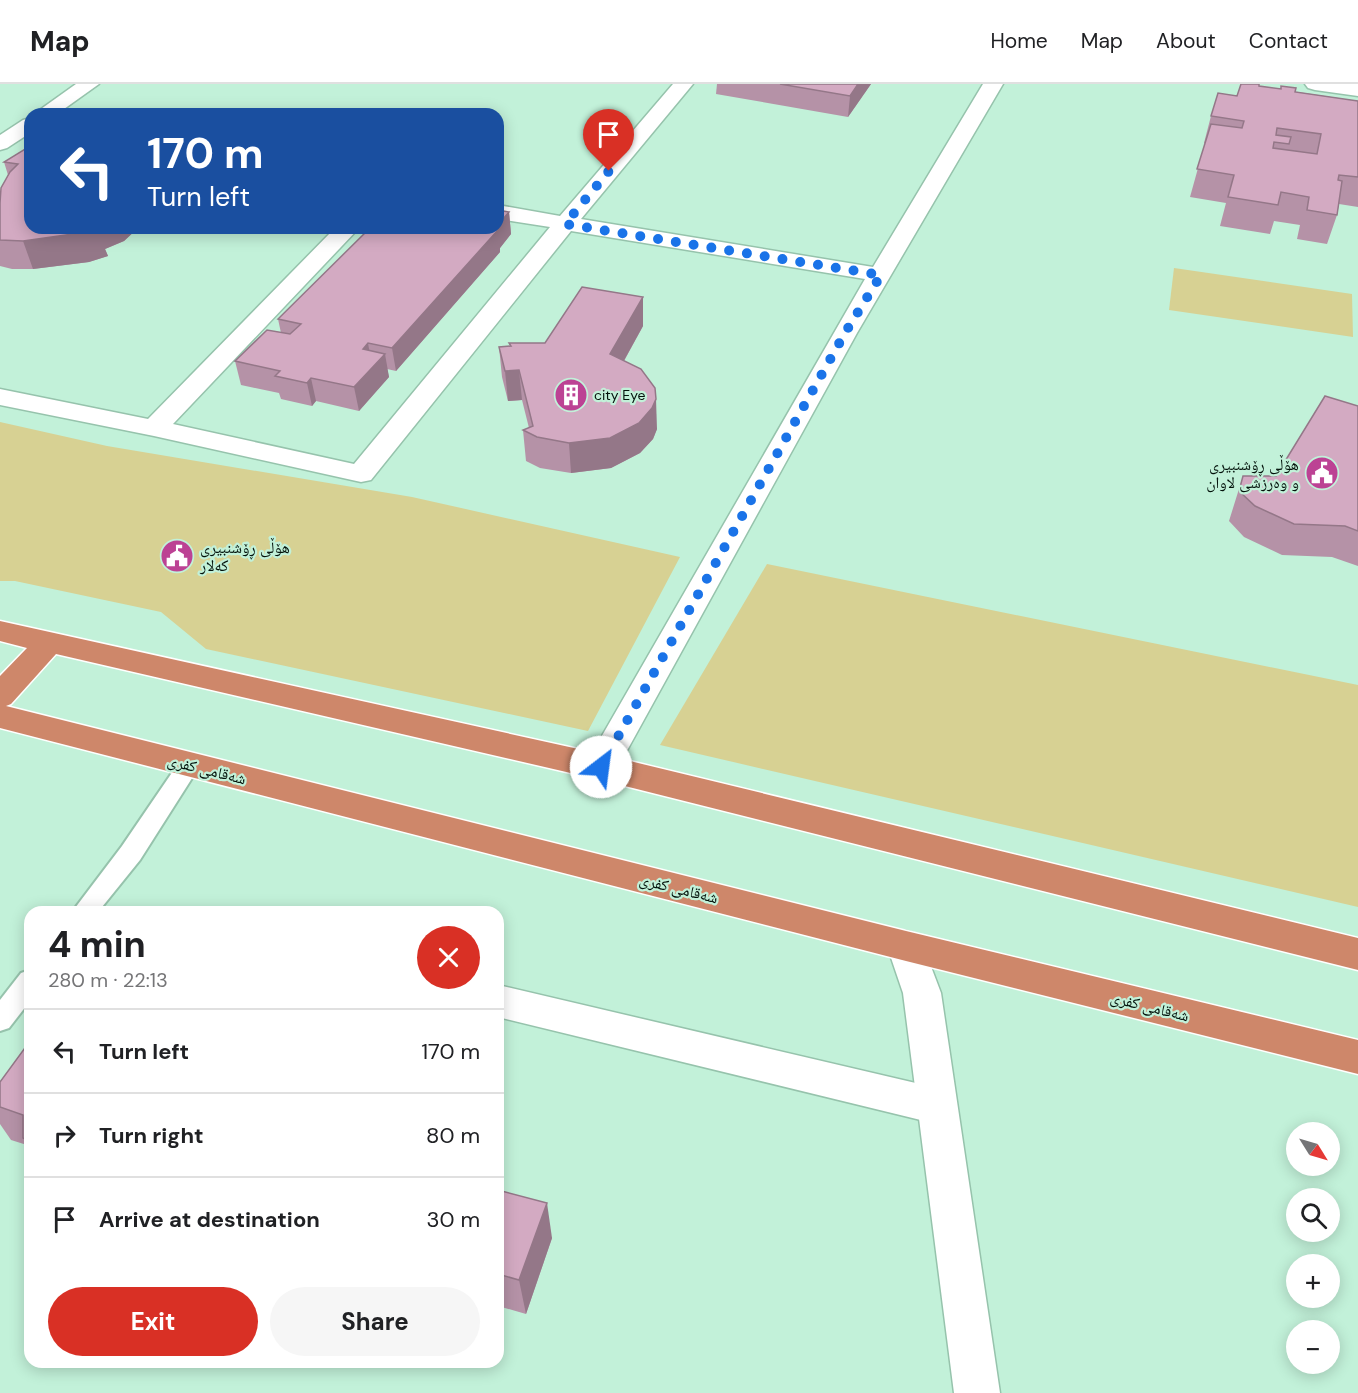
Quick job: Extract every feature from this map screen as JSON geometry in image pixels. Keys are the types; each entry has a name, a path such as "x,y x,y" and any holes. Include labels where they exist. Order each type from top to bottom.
{"highway":[{"path":"0,631 601,767 1358,954"},
{"path":"0,696 49,643"},
{"name":"شەقامی کفری","path":"0,716 906,946 1358,1057"}],"street":[{"path":"53,108 89,84"},
{"path":"0,397 154,428 361,474 565,224 683,84"},
{"path":"601,767 839,344 993,84"},
{"path":"1315,84 1358,90"},
{"path":"0,144 24,128"},
{"path":"504,213 881,275"},
{"path":"154,428 342,234"},
{"path":"906,946 922,993 977,1393"},
{"path":"504,1002 938,1106"}],"lane":[{"path":"89,906 131,853 190,764"},
{"path":"0,1020 24,989"}],"shaded area":[{"path":"1174,268 1352,294 1353,337 1169,310"},
{"path":"0,422 107,446 412,497 680,557 588,731 206,649 161,612 15,581 0,581"},
{"path":"767,564 1358,685 1358,907 660,745"}],"building":[{"path":"780,84 858,84 850,96"},
{"path":"1241,84 1259,84 1259,86 1281,89 1281,86 1296,88 1295,92 1358,101 1358,177 1339,175 1338,180 1342,181 1337,215 1307,210 1309,197 1281,192 1278,205 1228,197 1234,175 1197,169 1211,124 1242,128 1244,121 1211,116 1218,93 1237,96","holes":["1277,128 1321,134 1317,154 1273,148 1274,142 1289,144 1291,137 1276,135"]},
{"path":"24,150 24,234 73,234 23,241 0,240 1,188 10,172 18,164 4,162"},
{"path":"364,234 494,234 392,348 368,343 363,349 385,354 354,387 311,378 307,383 275,376 280,371 235,361 267,330 290,334 301,324 278,319"},
{"name":"city Eye","path":"582,287 643,297 610,354 641,369 655,388 656,399 652,408 639,423 610,438 569,443 537,437 523,430 533,426 519,370 505,371 499,347 511,346 509,343 545,343"},
{"name":"هۆڵی ڕۆشنبیری و وەرزشی لاوان","path":"1325,396 1358,406 1358,531 1345,526 1294,524 1255,506 1239,491 1243,476 1276,476"},
{"path":"24,1049 24,1138 23,1115 0,1107 0,1082"},
{"path":"504,1192 547,1203 519,1280 504,1276"}],"place":[{"name":"city Eye","path":"571,395"},
{"name":"هۆڵی ڕۆشنبیری و وەرزشی لاوان","path":"1322,473"},
{"name":"هۆڵی ڕۆشنبیری کەلار","path":"177,556"}],"route":[{"path":"601,767 845,333 881,275 565,224 609,171"}]}
